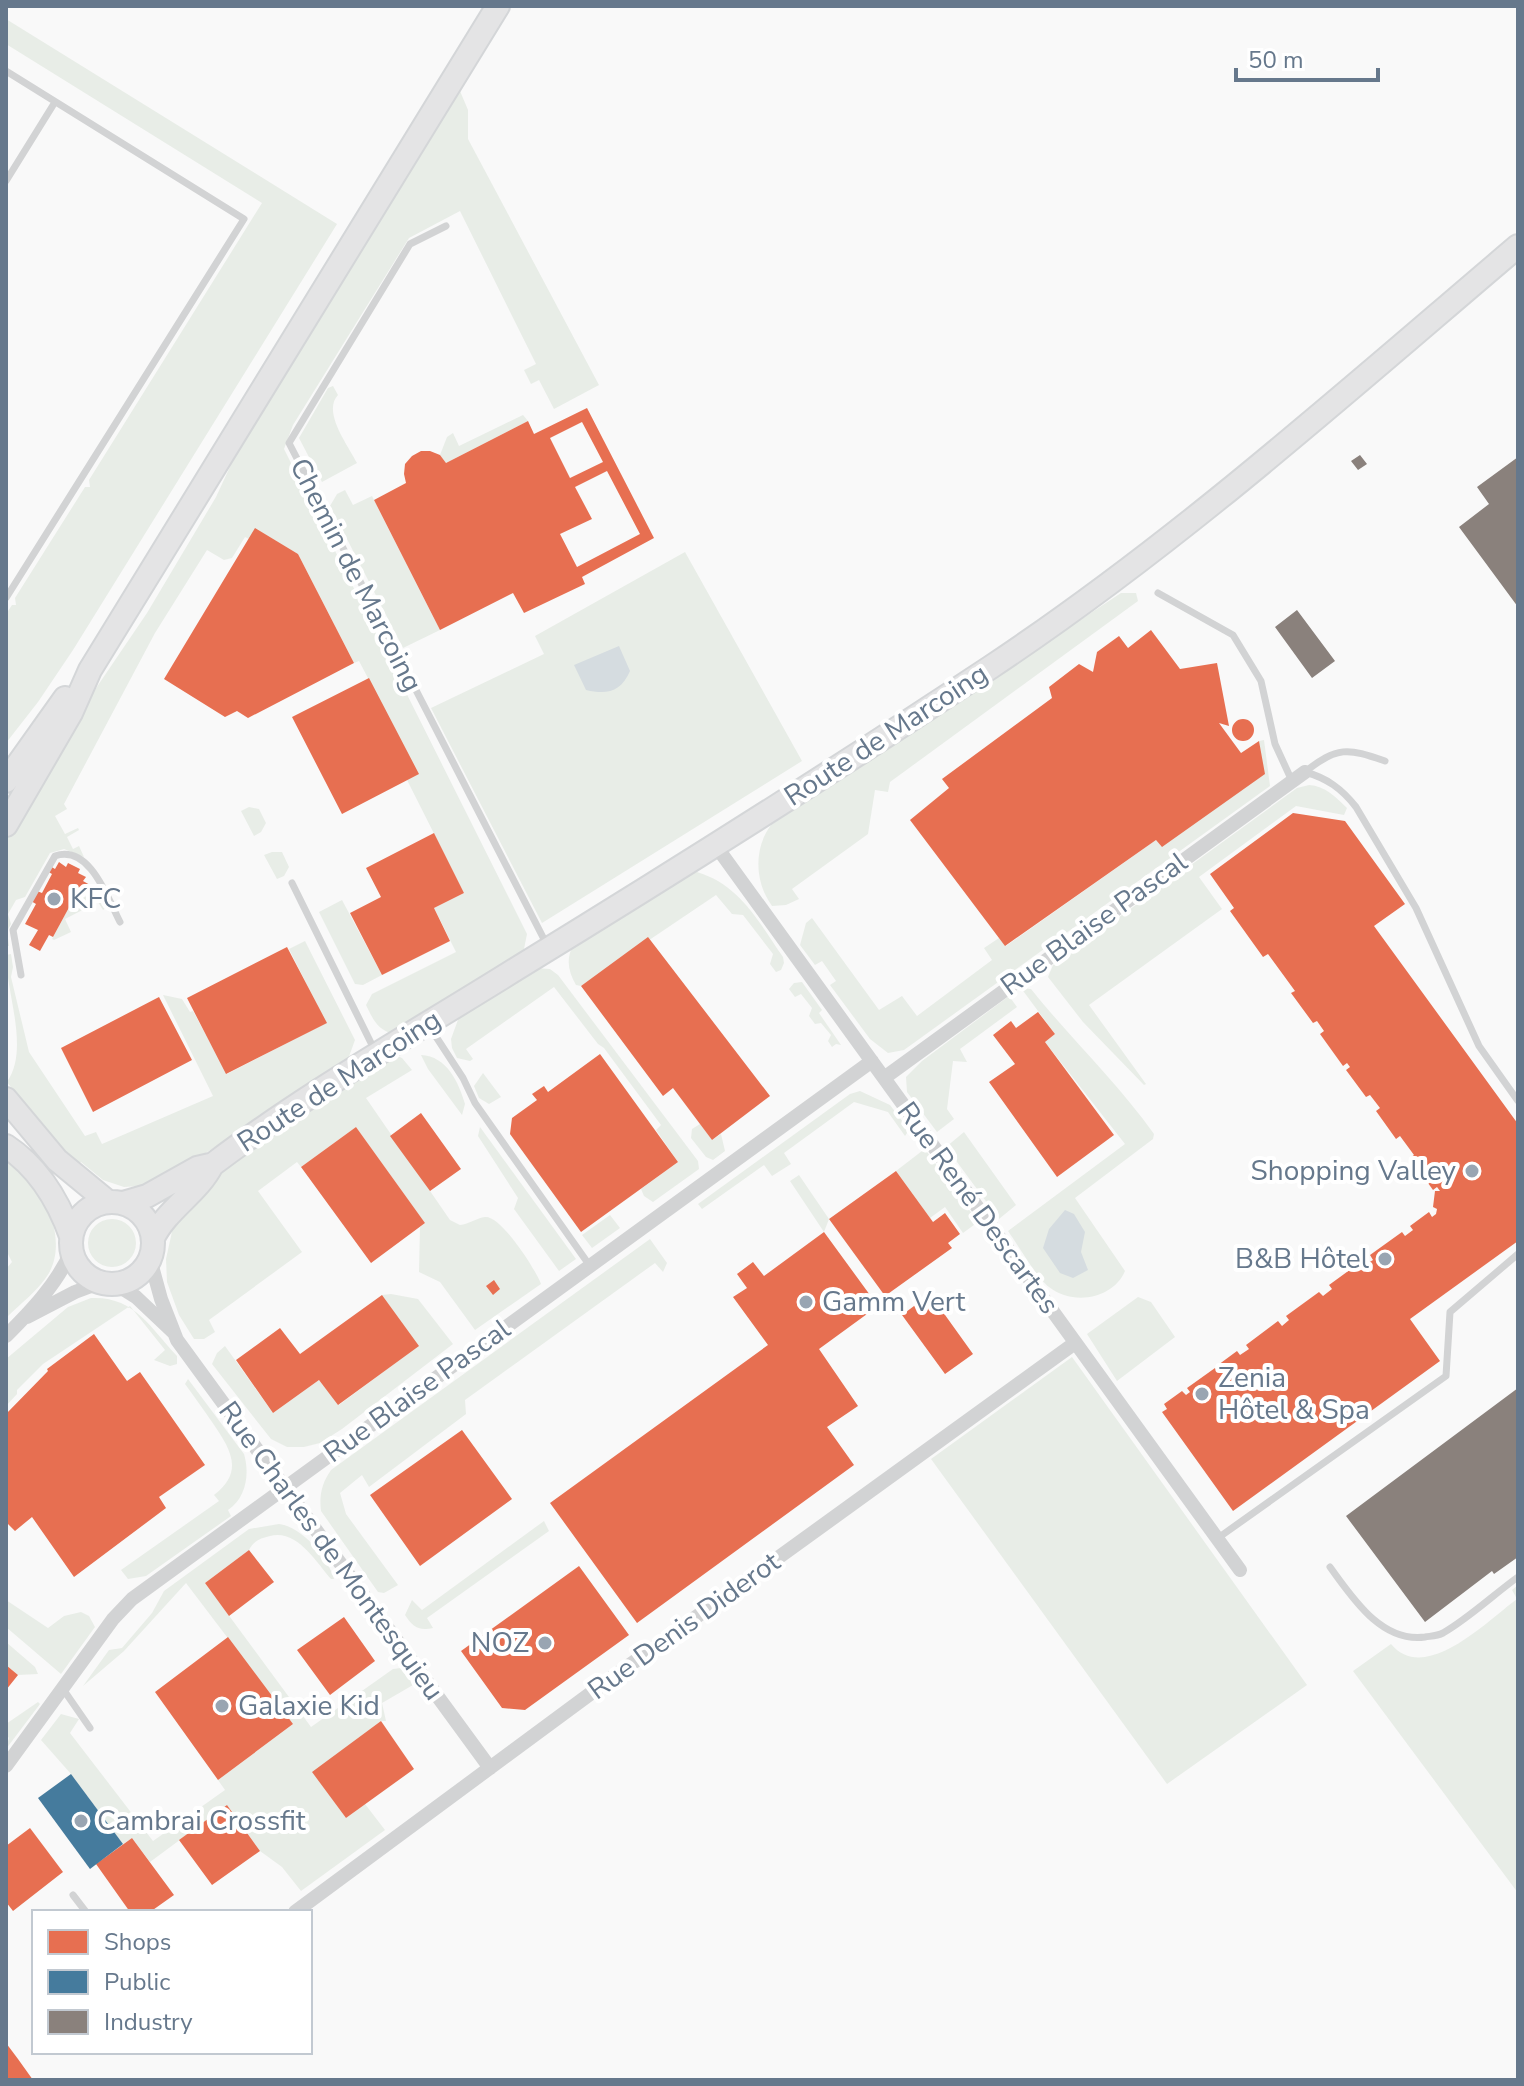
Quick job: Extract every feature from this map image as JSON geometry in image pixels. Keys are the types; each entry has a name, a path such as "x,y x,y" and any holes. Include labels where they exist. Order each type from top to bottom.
{"street":[{"path":"6,825 71,713 90,670 498,6"},
{"name":"Route de Marcoing","path":"152,1249 168,1213 212,1165 281,1115 716,846 994,665 1138,564 1232,489 1518,246"},
{"path":"6,781 66,697 90,670"},
{"name":"Rue Blaise Pascal","path":"884,1078 1305,772"},
{"name":"Rue René Descartes","path":"716,846 1240,1570"},
{"name":"Rue Blaise Pascal","path":"6,1766 113,1619 132,1599 872,1061"},
{"path":"6,1099 57,1160 115,1203 143,1216 152,1249 137,1276 75,1292 23,1319"},
{"path":"6,1146 31,1166 48,1188 81,1271 108,1284"},
{"name":"Route de Marcoing","path":"115,1203 147,1196 197,1168 212,1165"},
{"path":"6,1336 58,1277 71,1244 74,1226 88,1209 115,1203"},
{"name":"Rue Charles de Montesquieu","path":"152,1249 173,1332"},
{"name":"Rue Charles de Montesquieu","path":"108,1284 136,1297 173,1332 490,1768"},
{"name":"Rue Denis Diderot","path":"298,1910 1075,1343"}],"lane":[{"path":"6,71 244,219 6,598"},
{"path":"6,181 55,102"},
{"name":"Chemin de Marcoing","path":"446,226 410,244 289,443 549,949"},
{"path":"1158,593 1233,635 1261,681 1275,744 1292,781"},
{"path":"1305,772 1329,754 1350,750 1385,761"},
{"path":"1305,772 1327,779 1356,807 1416,908 1479,1046 1518,1101"},
{"path":"21,975 13,930 55,856 67,854 88,865 120,922"},
{"path":"292,883 377,1055"},
{"path":"427,1024 463,1078 475,1103 590,1266"},
{"path":"1218,1538 1446,1376 1450,1312 1518,1254"},
{"path":"1330,1567 1371,1617 1384,1628 1414,1639 1440,1635 1518,1577"},
{"path":"63,1689 90,1728"},
{"path":"73,1895 84,1910"}],"shaded area":[{"path":"6,19 337,224 73,650 6,743 6,614 12,605 16,605 15,598 85,487 90,487 89,480 262,203 6,44"},
{"path":"460,91 468,110 468,139 599,385 554,409 539,380 531,384 524,370 536,364 460,211 409,238 293,425 284,449 527,934 524,949 518,957 394,1034 383,1030 373,1019 366,1005 372,994 456,952 434,908 464,893 407,780 418,773 359,661 354,663 298,554 256,529 249,539 245,537 232,558 224,560 207,550 155,633 64,804 67,809 55,816 65,834 78,828 67,837 73,849 79,846 84,857 64,849 50,853 25,897 16,900 8,914 11,924 7,931 9,946 6,946 6,839 90,697 147,613 216,497 241,443"},
{"path":"333,386 338,395 333,410 335,419 357,463 322,482 299,438 328,388"},
{"path":"523,415 528,421 446,463 440,455 447,437 453,433 459,446"},
{"path":"345,490 353,505 372,496 440,630 403,648 330,506 337,494"},
{"path":"685,552 802,761 542,923 431,708 544,654 535,636"},
{"path":"1121,593 1136,593 1138,601 890,782 888,792 875,790 868,834 792,889 799,899 786,905 772,906 762,887 758,866 761,845 771,825"},
{"path":"619,646 630,671 622,684 607,692 586,690 574,665"},
{"path":"1264,740 1270,786 904,1050 888,1053 870,1039 830,985 836,981 822,961 815,965 800,945 806,923 812,918 879,1010 902,996 917,1016 992,960 984,948 999,938 1006,946 1156,840 1162,846 1264,774 1259,741"},
{"path":"1309,785 1320,787 1334,796 1347,808 1344,815 1296,806 1199,877 1222,909 1089,1005 1144,1085 1083,1022 1048,977 1053,965 1297,788"},
{"path":"249,807 259,809 266,823 261,832 254,836 241,811"},
{"path":"282,852 289,867 284,876 277,879 264,855"},
{"path":"697,872 725,886 747,906 783,957 781,970 776,972 770,964 773,954 743,915 732,914 716,895 581,986 576,985 569,964 575,943 681,878"},
{"path":"98,890 107,907 103,910 98,902 65,919 71,932 52,939 75,896 81,899"},
{"path":"342,900 382,975 363,985 355,984 319,912"},
{"path":"305,941 355,1040 347,1062 170,1176 140,1186 124,1187 103,1180 81,1162 78,1164 38,1123 7,1082 14,1069 17,1037 6,955 11,954 11,977 29,1052 85,1136 96,1132 102,1144 213,1096 163,995 182,999 190,1012 193,1011 227,1074 326,1023 289,949"},
{"path":"535,968 550,969 558,975 698,1161 699,1169 653,1202 644,1196 641,1189 678,1162 656,1130 661,1125 554,987 466,1049 473,1059 457,1058 451,1039 459,1017"},
{"path":"802,982 841,1045 832,1047 828,1041 831,1035 821,1023 815,1024 809,1016 812,1008 801,994 795,997 789,989 794,983"},
{"path":"1021,988 1031,989 1125,1096 1154,1134 1153,1139 1075,1198 1125,1271 1111,1288 1092,1297 1069,1296 1049,1287 1008,1231 1125,1144 1045,1042 1055,1034"},
{"path":"1009,996 1017,1007 960,1049 967,1062 953,1061 947,1109 954,1119 937,1132 907,1092 906,1077 922,1061"},
{"path":"395,1055 412,1070 366,1098 450,1220 460,1225 485,1217 492,1219 517,1244 541,1284 475,1330 440,1282 419,1272 420,1227 425,1223 356,1127 301,1167 297,1162 258,1191 302,1252 209,1320 215,1332 204,1339 194,1339 179,1315 167,1282 166,1259 173,1227 220,1170 279,1127"},
{"path":"421,1055 438,1060 450,1072 465,1104 462,1115 428,1069"},
{"path":"483,1073 501,1097 489,1104 479,1098 474,1086"},
{"path":"860,1091 890,1105 909,1130 905,1136 888,1112 854,1102 784,1153 791,1164 772,1176 764,1165 702,1209 698,1204 850,1094"},
{"path":"700,1124 712,1140 721,1134 725,1151 713,1160 706,1157 691,1138 692,1129"},
{"path":"480,1127 576,1259 559,1271 514,1209 518,1198 478,1136"},
{"path":"964,1132 1016,1205 999,1219 946,1147"},
{"path":"922,1151 927,1152 978,1222 963,1233 945,1207 930,1218 896,1171"},
{"path":"6,1160 26,1175 42,1195 52,1221 56,1248 54,1261 45,1279 6,1318 6,1269 12,1262 6,1250"},
{"path":"799,1175 829,1219 824,1232 790,1181"},
{"path":"1065,1210 1074,1214 1085,1232 1081,1252 1088,1270 1073,1278 1060,1273 1043,1248 1049,1229"},
{"path":"610,1215 620,1228 592,1248 582,1235"},
{"path":"112,1219 129,1226 136,1243 129,1260 112,1267 95,1260 88,1243 95,1226"},
{"path":"650,1239 667,1263 663,1272 655,1263 465,1400 466,1414 369,1487 362,1475 340,1493 346,1514 398,1585 384,1593 378,1592 321,1511 322,1489 331,1470"},
{"path":"382,1295 418,1299 453,1344 320,1443 287,1447 271,1439 212,1364 225,1346 273,1413 319,1380 339,1405 418,1346"},
{"path":"1138,1297 1151,1302 1175,1337 1117,1381 1087,1334"},
{"path":"91,1298 119,1302 128,1307 43,1364 6,1406 6,1359 68,1307"},
{"path":"134,1311 177,1356 177,1364 170,1366 154,1360 165,1350"},
{"path":"1072,1357 1307,1685 1167,1784 931,1459"},
{"path":"188,1379 244,1454 247,1470 243,1492 228,1510 231,1516 146,1576 128,1579 121,1570 219,1501 214,1495 230,1477 229,1450 185,1384"},
{"path":"544,1521 549,1531 427,1618 433,1628 416,1627 405,1615 412,1600 422,1610"},
{"path":"279,1524 288,1526 313,1544 334,1579 305,1548 280,1535 258,1540 205,1583 311,1727 393,1669 401,1668 413,1685 382,1703 386,1721 381,1721 313,1772 346,1818 365,1804 385,1830 301,1891 282,1867 260,1851 227,1805 150,1862 132,1838 123,1844 71,1774 41,1740 61,1714 79,1719 70,1733 153,1841 225,1790 218,1780 293,1724 186,1583 124,1651 83,1686 109,1650 122,1648 152,1613 164,1591 249,1529"},
{"path":"1518,1585 1518,1893 1353,1671 1391,1644 1405,1655 1421,1657 1438,1654 1456,1645 1517,1599 1512,1590"},
{"path":"6,1600 48,1628 64,1616 81,1612 89,1616 95,1627 61,1674 6,1627"},
{"path":"6,1642 35,1667 38,1674 18,1675 6,1665"},
{"path":"38,1702 40,1704 6,1749 9,1738 6,1724"}],"building: Shops":[{"path":"587,408 654,538 582,577 585,584 524,613 513,593 440,630 374,500 406,483 405,464 421,451 440,455 446,463 528,421 534,434","holes":["582,422 603,462 570,478 550,438","607,471 640,534 577,567 560,534 592,519 575,487"]},
{"path":"255,528 298,554 354,663 248,718 237,711 225,717 164,679"},
{"path":"1151,630 1180,669 1217,663 1229,726 1219,723 1241,753 1259,741 1265,774 1162,847 1156,840 1005,946 910,820 949,788 942,779 1052,698 1049,687 1079,664 1093,672 1097,652 1119,636 1128,648"},
{"path":"369,678 419,774 342,814 292,717"},
{"path":"1239,719 1247,719 1254,730 1247,741 1239,741 1232,734 1232,726"},
{"name":"Shopping Valley","path":"1293,813 1345,821 1405,904 1374,926 1518,1124 1518,1241 1410,1319 1440,1361 1233,1511 1162,1412 1167,1409 1164,1404 1182,1391 1186,1395 1190,1392 1187,1388 1215,1368 1218,1372 1221,1369 1218,1365 1237,1351 1240,1355 1249,1349 1246,1345 1278,1321 1282,1326 1289,1320 1286,1316 1319,1292 1323,1296 1332,1289 1329,1285 1362,1261 1365,1265 1373,1260 1370,1255 1402,1232 1405,1236 1413,1230 1410,1226 1429,1212 1432,1217 1436,1214 1437,1209 1433,1207 1435,1191 1440,1191 1437,1187 1433,1190 1410,1158 1414,1155 1400,1136 1396,1139 1376,1111 1380,1108 1370,1095 1366,1097 1346,1070 1350,1067 1347,1063 1343,1066 1320,1034 1324,1031 1317,1021 1313,1023 1291,993 1295,991 1268,954 1263,957 1230,911 1234,908 1210,874"},
{"path":"434,833 464,893 434,908 450,941 382,975 350,913 381,897 366,868"},
{"name":"KFC","path":"59,862 66,867 68,863 80,869 78,873 86,877 83,881 90,885 86,893 79,889 53,937 49,935 40,951 29,945 38,930 25,924 36,904 31,901 37,891 42,893 52,874 47,871 50,866 55,869"},
{"path":"648,937 770,1096 712,1140 673,1088 663,1096 581,986"},
{"path":"287,947 327,1023 226,1074 187,998"},
{"path":"159,997 192,1060 93,1112 61,1048"},
{"path":"1038,1012 1055,1034 1045,1042 1114,1135 1057,1177 989,1082 1015,1064 993,1035 1011,1021 1016,1028"},
{"path":"600,1054 678,1162 581,1232 510,1134 512,1118 537,1100 532,1094 544,1086 548,1092"},
{"path":"421,1113 461,1169 430,1191 390,1136"},
{"path":"356,1127 425,1223 371,1263 301,1167"},
{"path":"896,1171 933,1222 945,1213 960,1234 948,1243 952,1248 885,1296 829,1219"},
{"path":"824,1232 878,1306 819,1349 858,1406 827,1427 854,1465 637,1623 550,1503 768,1345 733,1297 747,1288 737,1274 753,1262 764,1276"},
{"path":"494,1280 500,1289 493,1295 486,1286"},
{"path":"930,1294 973,1354 945,1374 902,1315"},
{"path":"382,1295 419,1346 338,1405 319,1380 273,1413 236,1360 280,1328 300,1354"},
{"path":"94,1334 127,1381 140,1372 205,1465 159,1497 166,1508 74,1577 32,1517 15,1531 6,1522 6,1414 47,1369"},
{"path":"462,1430 512,1499 420,1566 370,1495"},
{"path":"249,1550 274,1582 229,1616 205,1583"},
{"name":"NOZ","path":"579,1566 629,1635 525,1710 502,1708 461,1651"},
{"path":"344,1617 375,1661 330,1695 297,1650"},
{"name":"Galaxie Kid","path":"228,1637 293,1724 218,1780 155,1692"},
{"path":"6,1665 18,1675 6,1690"},
{"path":"381,1721 414,1769 346,1818 312,1772"},
{"path":"227,1805 260,1851 212,1885 179,1840"},
{"path":"30,1828 63,1872 13,1911 6,1902 6,1846"},
{"path":"132,1838 174,1895 153,1910 129,1910 96,1864"},
{"path":"6,2043 18,2059 33,2080 6,2080"}],"building: Public":[{"name":"Cambrai Crossfit","path":"71,1774 123,1844 90,1869 38,1798"}],"building: Industry":[{"path":"1360,455 1367,464 1358,470 1351,461"},
{"path":"1518,457 1518,607 1459,527 1489,504 1477,487"},
{"path":"1297,610 1335,661 1312,678 1275,627"},
{"path":"1518,1388 1518,1557 1494,1574 1492,1571 1425,1622 1346,1516"}],"place":[{"name":"KFC","path":"54,899"},
{"name":"Shopping Valley","path":"1472,1171"},
{"name":"B&B Hôtel","path":"1385,1259"},
{"name":"Gamm Vert","path":"806,1302"},
{"name":"Zenia Hôtel & Spa","path":"1202,1394"},
{"name":"NOZ","path":"545,1643"},
{"name":"Galaxie Kid","path":"222,1706"},
{"name":"Cambrai Crossfit","path":"81,1821"}]}
